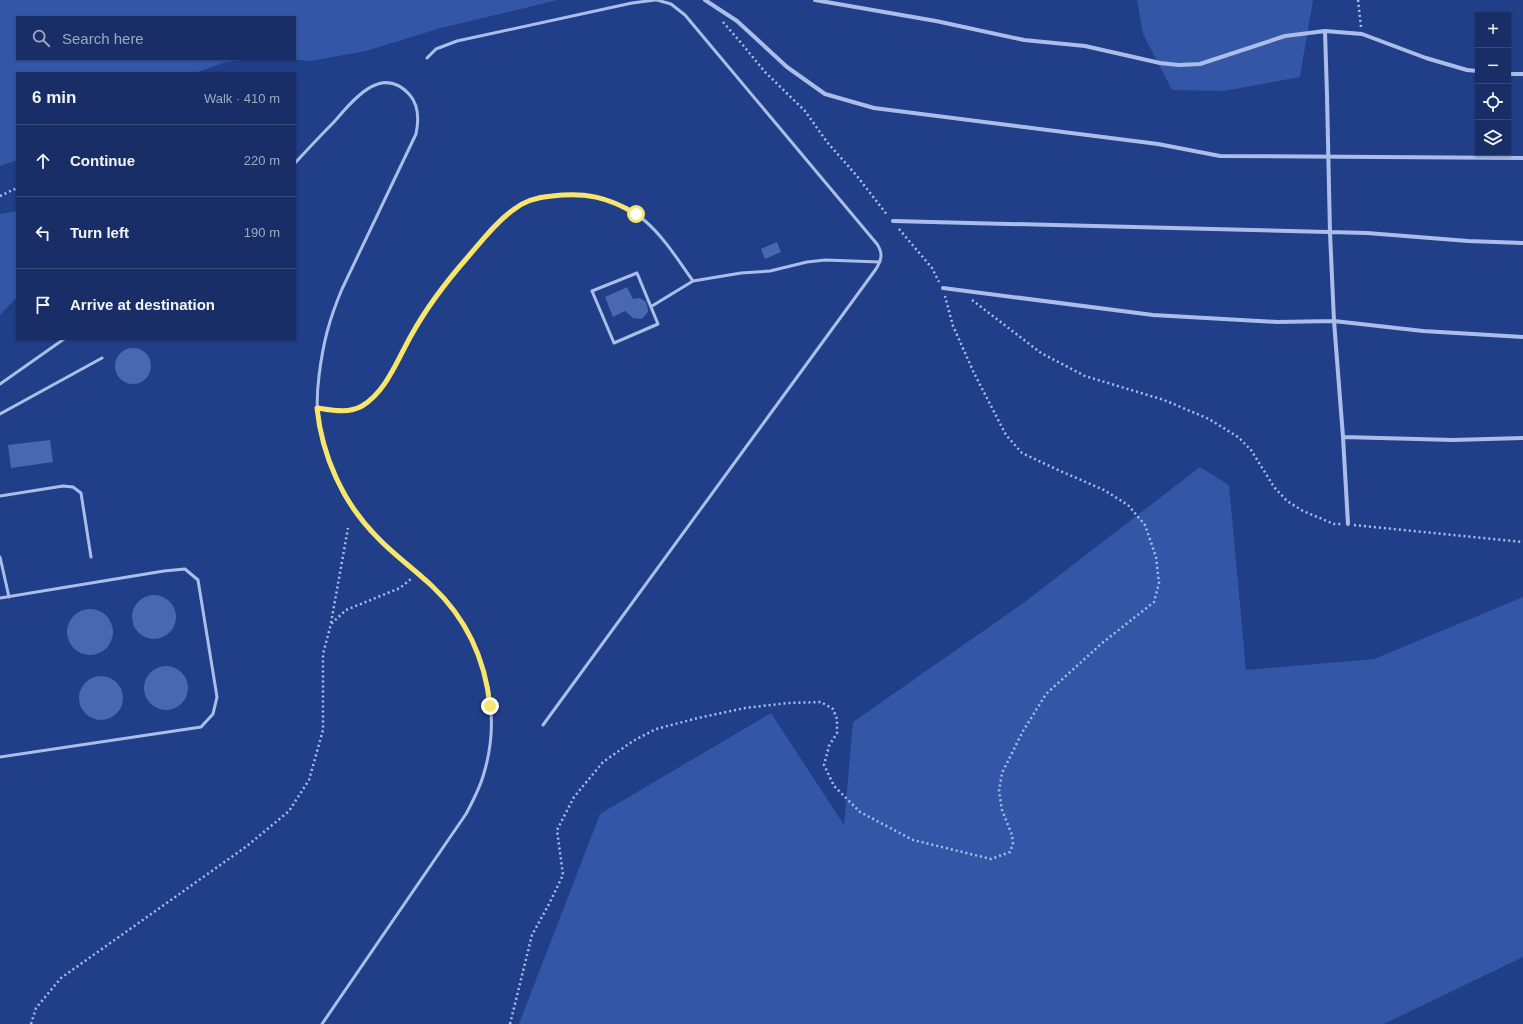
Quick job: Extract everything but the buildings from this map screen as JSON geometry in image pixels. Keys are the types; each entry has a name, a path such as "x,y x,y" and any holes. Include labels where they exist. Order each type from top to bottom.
{"street":[{"path":"705,0 738,21 787,67 825,94 874,108 1158,144 1220,156 1523,158"},
{"path":"815,0 936,21 1024,40 1085,46 1160,64 1200,64 1285,36 1325,31 1362,34 1426,58 1467,70 1475,71"},
{"path":"1325,31 1330,233 1334,322 1348,524"},
{"path":"1511,74 1523,74"},
{"path":"892,221 1367,233 1468,241 1523,243"},
{"path":"943,288 1153,315 1277,322 1334,322 1423,331 1523,337"},
{"path":"1343,437 1453,440 1523,438"}],"lane":[{"path":"427,58 436,49 457,41 632,3 656,0 664,1 678,9 698,30 881,249 882,256 880,262 722,482 543,725"},
{"path":"296,162 352,101 368,88 385,83 393,84 401,87 411,96 417,109 418,117 416,134 332,312 326,332 317,391 319,424 331,469 350,505 377,537 439,593 459,617 469,634 478,653 488,687 492,724 489,755 484,774 476,796 466,814 322,1024"},
{"path":"317,408 330,410 353,410 362,406 372,398 391,373 421,319 450,279 484,238 506,215 518,206 533,200 544,197 580,194 604,199 627,209 652,227 693,281"},
{"path":"652,306 693,281 741,273 770,271 807,262 825,260 880,262"},
{"path":"637,272 652,306 658,324 614,343 592,291 637,272"},
{"path":"0,384 63,340"},
{"path":"0,414 102,358"},
{"path":"0,496 63,486 73,487 81,493 91,557"},
{"path":"0,557 9,597"},
{"path":"0,598 164,571 185,569 198,580 217,697 213,714 201,727 0,757"}],"path":[{"path":"1358,0 1362,34"},
{"path":"510,1024 532,935 563,875 557,830 574,797 603,762 633,741 656,730 698,718 745,708 788,703 821,702 833,709 837,719 836,733 829,746 824,765 834,786 860,812 913,840 991,859 1010,852 1013,844 1012,835 1002,810 999,791 1002,773 1023,731 1046,694 1101,644 1154,602 1159,583 1156,557 1145,525 1128,505 1104,490 1022,453 1006,435 974,373 953,326 943,288 932,268 827,142 805,111 765,72 722,22"},
{"path":"0,196 16,188"},
{"path":"972,300 1041,353 1085,376 1164,400 1209,420 1238,437 1251,450 1274,487 1287,501 1303,511 1334,524 1348,524 1523,542"},
{"path":"31,1024 36,1008 61,978 247,846 289,811 309,780 323,730 323,654 331,624 348,528"},
{"path":"331,624 346,610 400,588 416,573"}],"shaded area":[{"path":"0,0 558,0 441,28 366,51 311,61 296,60 296,16 16,16 16,60 245,60 226,62 198,72 16,72 16,160 0,166"},
{"path":"1137,0 1313,0 1300,77 1224,91 1172,90 1143,34"},
{"path":"16,211 16,298 0,315 0,214"},
{"path":"1200,467 1229,485 1246,670 1374,659 1523,597 1523,957 1384,1024 519,1024 600,814 771,713 844,825 853,722 1022,604"}],"route":[{"path":"490,706 484,669 469,634 459,617 439,593 377,537 350,505 331,469 319,424 317,408 330,410 353,410 362,406 375,394 391,373 411,335 436,297 498,222 513,209 522,204 544,197 580,194 604,199 636,214"}]}
